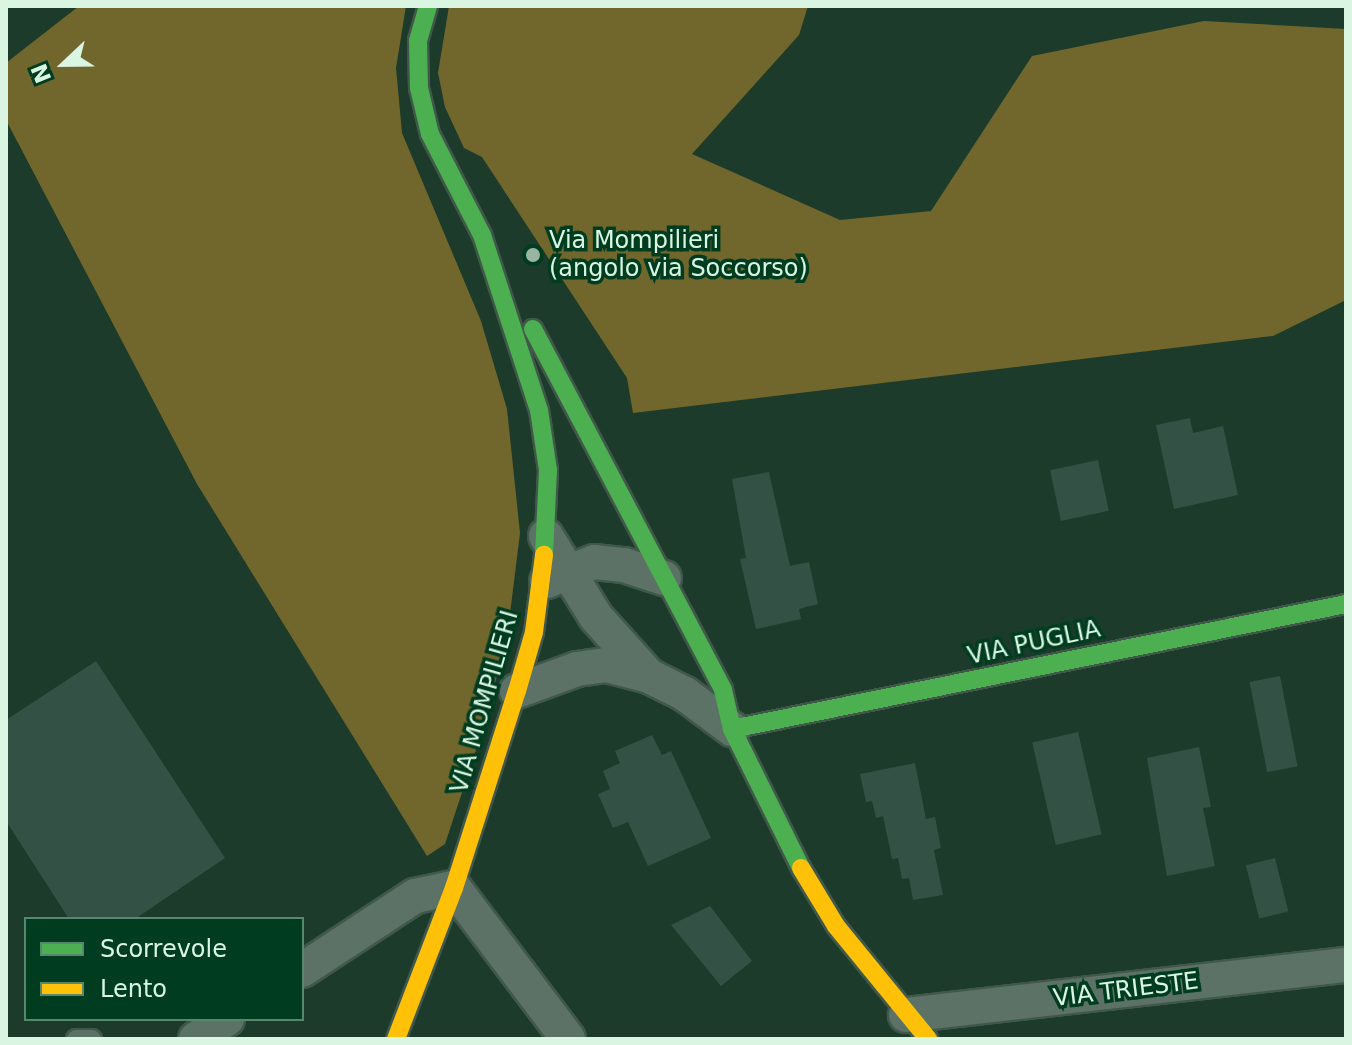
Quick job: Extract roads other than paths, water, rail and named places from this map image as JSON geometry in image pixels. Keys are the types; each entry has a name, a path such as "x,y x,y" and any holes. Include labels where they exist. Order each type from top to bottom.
{"street":[{"path":"428,6 419,57 430,134 723,690 732,729 781,835 836,926 917,1027"},
{"path":"482,235 539,410 548,470 546,536 554,577 596,617 649,676"},
{"path":"554,577 594,562 624,565 664,578"},
{"name":"VIA MOMPILIERI","path":"396,1039 454,888 554,577"},
{"name":"VIA PUGLIA","path":"732,729 1346,604"},
{"path":"517,691 577,669 607,665 649,676 685,694 732,729"},
{"path":"304,969 415,896 454,888 568,1039"},
{"name":"VIA TRIESTE","path":"917,1027 1346,965"},
{"path":"196,1039 224,1021"}],"lane":[{"path":"76,1039 92,1039"}],"place":[{"name":"Via Mompilieri (angolo via Soccorso)","path":"533,255"}]}
